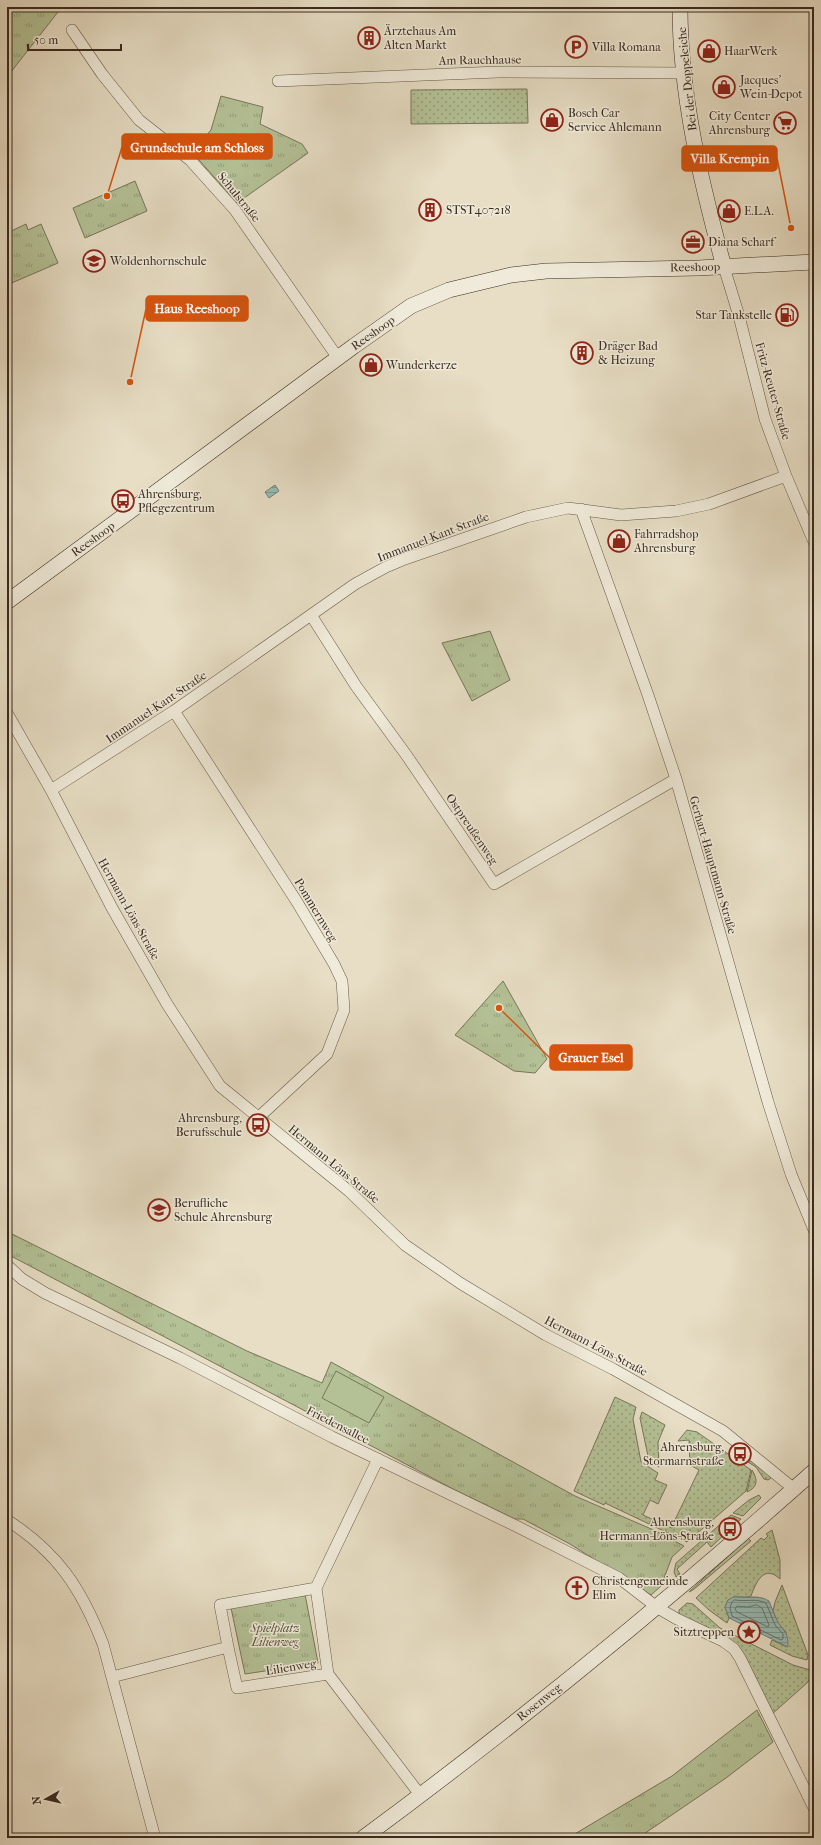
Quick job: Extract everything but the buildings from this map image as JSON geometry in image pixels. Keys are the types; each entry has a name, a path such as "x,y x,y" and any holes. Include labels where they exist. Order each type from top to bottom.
{"street":[{"name":"Bei der Doppeleiche","path":"680,7 684,73 699,169 724,267"},
{"name":"Schulstraße","path":"72,30 102,74 140,120 190,160 236,210 338,358"},
{"name":"Am Rauchhause","path":"278,81 491,72 684,73"},
{"name":"Reeshoop","path":"7,602 354,346 412,306 440,293 485,281 546,271 724,267 814,262"},
{"name":"Fritz-Reuter-Straße","path":"724,267 739,316 765,419 786,476 814,542"},
{"name":"Immanuel-Kant-Straße","path":"50,790 174,711 355,584 386,567 526,517 556,510 568,508 621,515 676,511 709,504 786,476"},
{"name":"Gerhart-Hauptmann-Straße","path":"581,510 648,695 676,778 768,1102 791,1174 814,1230"},
{"name":"Ostpreußenweg","path":"311,616 356,686 407,756 494,884 676,778"},
{"name":"Pommernweg","path":"174,711 297,902 334,964 342,981 344,1010 328,1054 259,1117"},
{"name":"Hermann-Löns-Straße","path":"7,713 50,790 112,908 174,1015 220,1086 349,1191 405,1245 460,1283 546,1335 612,1369 723,1431 794,1489"},
{"name":"Friedensallee","path":"7,1265 22,1279 45,1293 180,1358 378,1459 619,1578 658,1608 677,1619 723,1641 734,1649 746,1668 814,1808"},
{"path":"316,1588 378,1459"},
{"name":"Rosenweg","path":"364,1838 421,1796 658,1608 814,1471"},
{"path":"7,1520 32,1538 49,1554 76,1587 90,1613 103,1644 155,1838"},
{"name":"Lilienweg","path":"316,1588 328,1674 238,1688 228,1647 220,1605 316,1588"},
{"path":"112,1677 228,1647"},
{"path":"328,1674 421,1796"}],"green space":[{"path":"7,7 65,7 58,12 7,77"},
{"path":"527,89 528,123 411,124 411,90"},
{"path":"221,96 263,107 260,124 302,144 308,153 237,203 192,152 211,130"},
{"path":"135,181 147,211 85,238 73,208"},
{"path":"26,224 28,230 41,224 58,263 7,285 7,233"},
{"path":"490,631 510,680 472,701 442,643"},
{"path":"503,981 547,1059 535,1073 514,1071 455,1035"},
{"path":"8,1232 247,1351 322,1383 331,1362 575,1496 656,1531 684,1546 672,1557 661,1586 651,1595 570,1544 523,1519 515,1519 455,1490 11,1256"},
{"path":"336,1371 384,1397 369,1423 322,1398"},
{"path":"615,1397 636,1407 633,1419 641,1462 658,1473 655,1480 667,1485 658,1504 650,1500 643,1515 672,1528 673,1527 672,1526 699,1470 690,1465 689,1440 678,1441 687,1430 697,1432 751,1470 746,1491 687,1542 605,1503 604,1505 574,1491"},
{"path":"642,1412 665,1425 658,1442 659,1467 649,1461 640,1418"},
{"path":"745,1456 771,1478 768,1480 764,1479 756,1467 743,1459"},
{"path":"752,1470 756,1483 751,1490 747,1492"},
{"path":"759,1495 761,1498 743,1516 733,1513 749,1500"},
{"path":"731,1515 741,1519 711,1547 707,1542 677,1569 680,1574 676,1577 674,1572 676,1563"},
{"path":"772,1530 780,1560 780,1579 769,1573 765,1574 755,1585 751,1596 728,1600 725,1607 729,1618 727,1623 696,1598 761,1538 764,1540 768,1536 766,1534"},
{"path":"748,1538 751,1541 689,1592"},
{"path":"782,1585 808,1655 807,1660 792,1656 770,1645 772,1640 787,1647 786,1632 778,1623 773,1611"},
{"name":"Spielplatz Lilienweg","path":"305,1594 318,1663 245,1674 231,1608"},
{"path":"687,1603 693,1604 720,1628 793,1665 810,1670 811,1677 807,1683 772,1714 747,1665 679,1614 679,1610"},
{"path":"757,1710 773,1742 726,1778 638,1838 568,1838 672,1776"}],"water":[{"path":"275,485 279,491 269,498 265,492"},
{"path":"735,1596 757,1597 769,1601 780,1626 787,1635 788,1647 729,1618 725,1607 728,1600"}],"place":[{"name":"Ärztehaus Am Alten Markt","path":"369,38"},
{"name":"Villa Romana","path":"576,47"},
{"name":"HaarWerk","path":"709,51"},
{"name":"Jacques’ Wein-Depot","path":"724,87"},
{"name":"Bosch Car Service Ahlemann","path":"552,120"},
{"name":"City Center Ahrensburg","path":"785,123"},
{"name":"Grundschule am Schloss","path":"107,196"},
{"name":"STST407218","path":"430,210"},
{"name":"E.L.A.","path":"729,211"},
{"name":"Villa Krempin","path":"791,228"},
{"name":"Diana Scharf","path":"693,242"},
{"name":"Woldenhornschule","path":"94,261"},
{"name":"Star Tankstelle","path":"787,315"},
{"name":"Dräger Bad & Heizung","path":"582,353"},
{"name":"Wunderkerze","path":"371,365"},
{"name":"Haus Reeshoop","path":"130,382"},
{"name":"Ahrensburg, Pflegezentrum","path":"123,501"},
{"name":"Fahrradshop Ahrensburg","path":"619,541"},
{"name":"Grauer Esel","path":"499,1008"},
{"name":"Ahrensburg, Berufsschule","path":"258,1125"},
{"name":"Berufliche Schule Ahrensburg","path":"159,1210"},
{"name":"Ahrensburg, Stormarnstraße","path":"740,1454"},
{"name":"Ahrensburg, Hermann-Löns-Straße","path":"730,1529"},
{"name":"Christengemeinde Elim","path":"577,1588"},
{"name":"Sitztreppen","path":"749,1632"}]}
